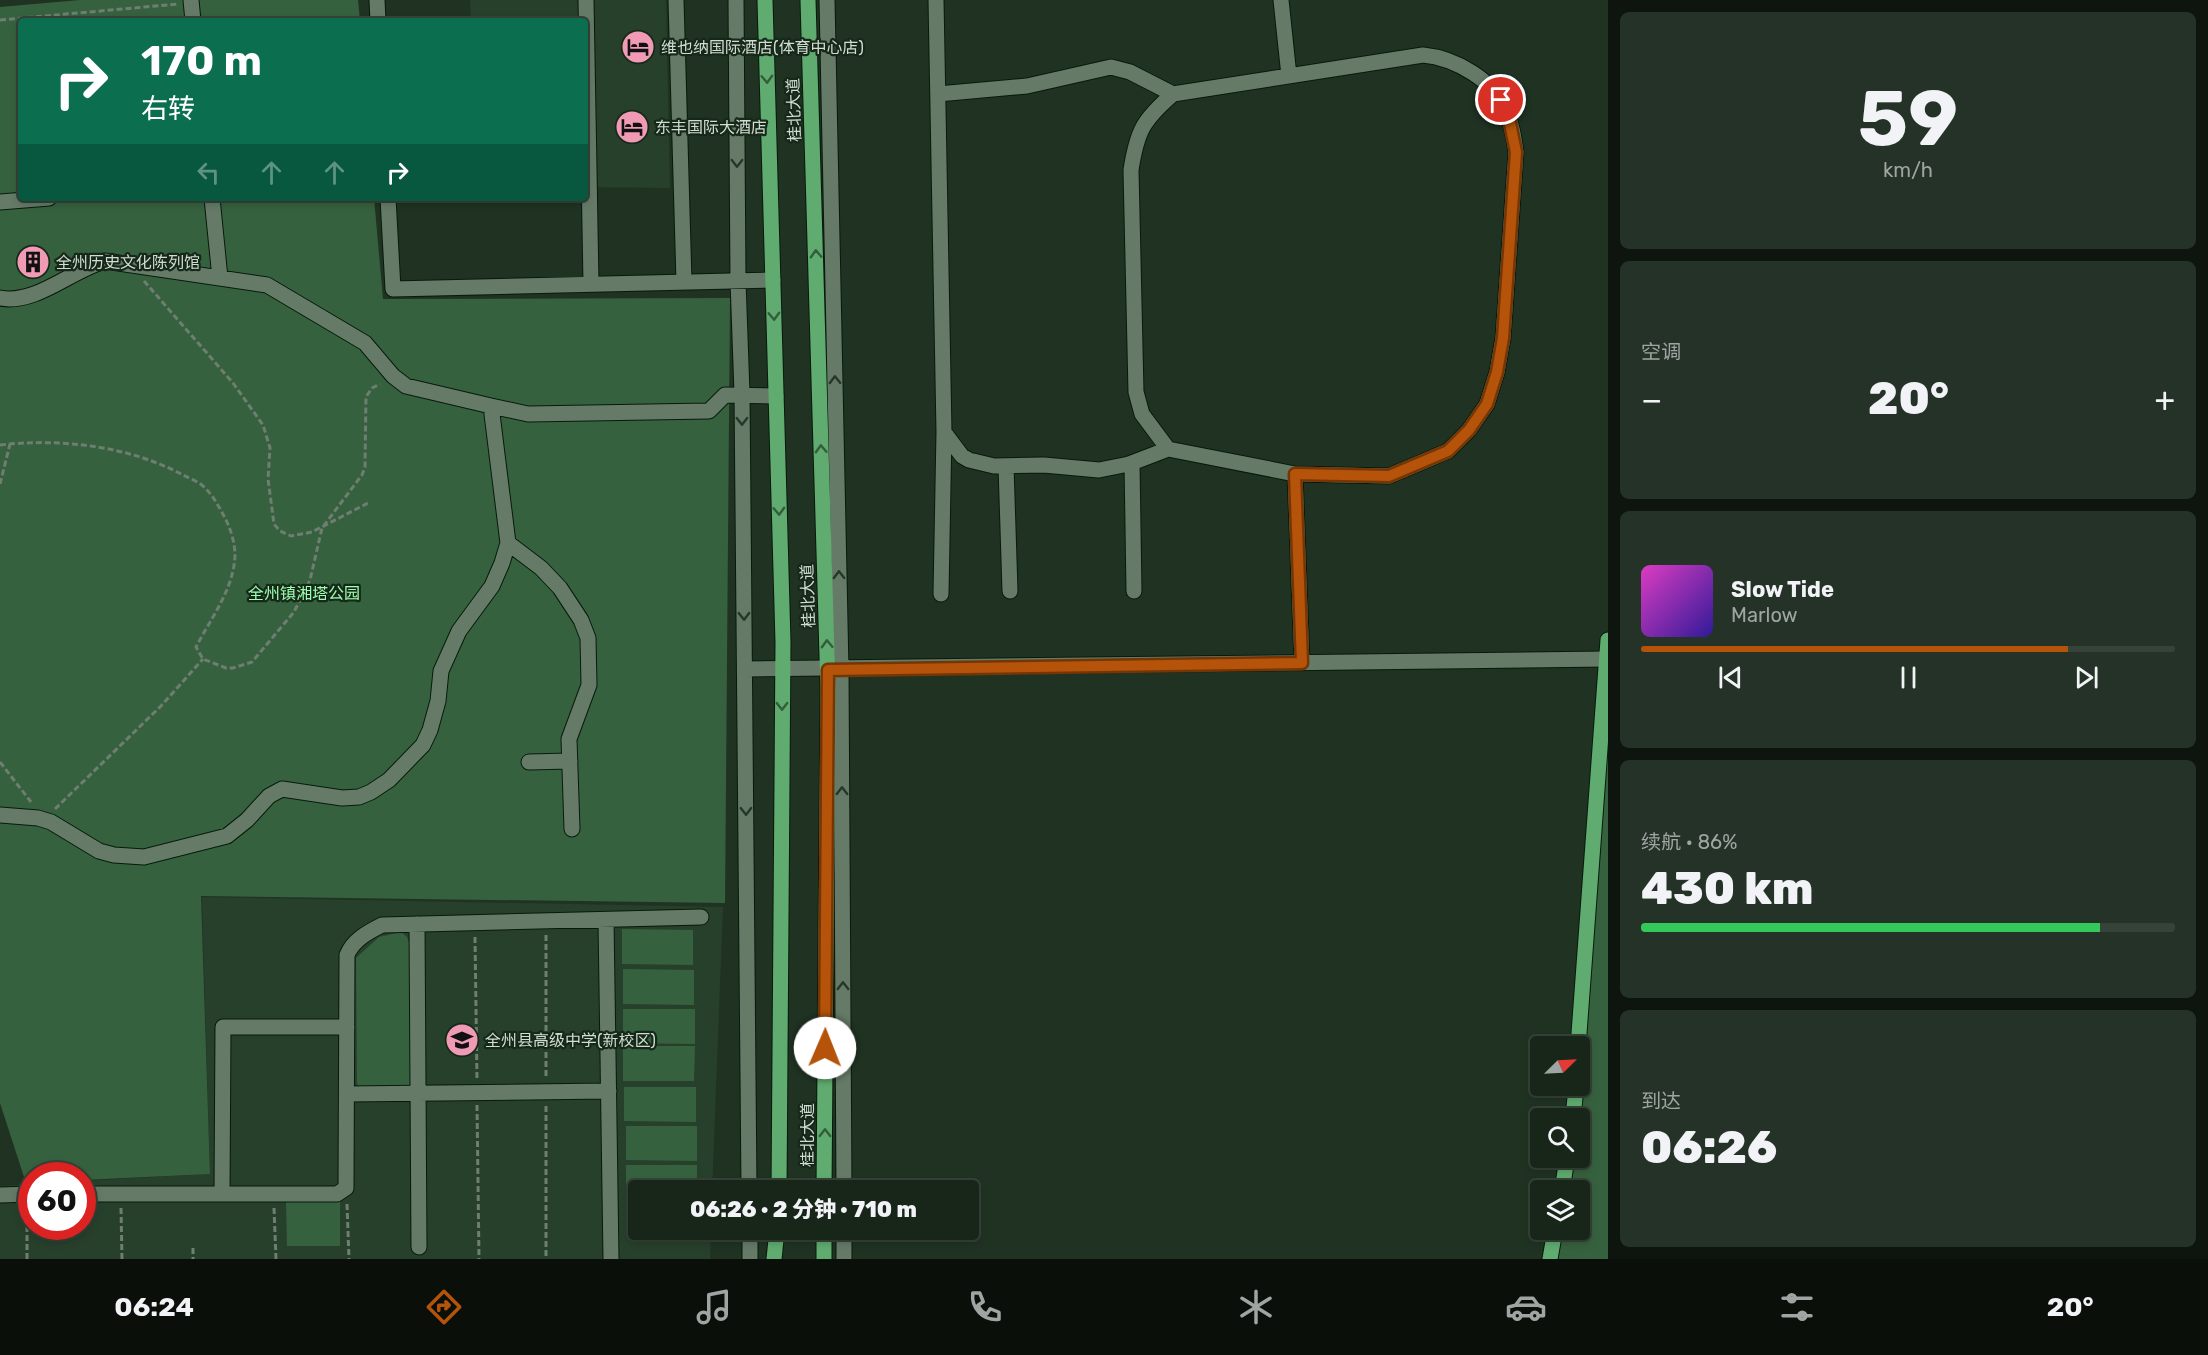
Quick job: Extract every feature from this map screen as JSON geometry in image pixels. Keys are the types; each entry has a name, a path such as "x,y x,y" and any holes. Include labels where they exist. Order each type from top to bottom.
{"main road":[{"name":"桂北大道","path":"765,0 783,670 779,1180"},
{"name":"桂北大道","path":"808,0 835,670 824,1180"},
{"path":"1579,1036 1608,640"},
{"path":"774,1259 776,1240"},
{"path":"824,1240 824,1259"},
{"path":"1550,1259 1553,1240"}],"street":[{"path":"377,0 378,18"},
{"path":"586,0 586,18"},
{"path":"676,0 684,282"},
{"path":"736,0 749,1180"},
{"path":"827,0 844,1180"},
{"path":"936,0 944,432 941,594"},
{"path":"1281,0 1289,76"},
{"path":"191,2 193,18"},
{"path":"944,432 955,448 969,460 981,464 1044,465 1093,471 1132,463 1168,449 1295,474 1389,476 1448,451 1469,430 1487,404 1497,372 1503,338 1516,152 1510,123 1501,100 1486,84 1447,60 1423,56 1173,94 1155,109 1137,136 1131,170 1137,399 1146,422 1168,449"},
{"path":"938,94 1027,86 1111,67 1130,72 1173,94"},
{"path":"588,114 591,284"},
{"path":"0,202 18,201"},
{"path":"212,201 220,278"},
{"path":"388,201 393,289 773,280"},
{"path":"0,298 21,298 55,285 85,267 105,261 267,285 365,343 393,376 406,386 528,414 709,411 725,395 776,396"},
{"path":"0,815 23,815 44,819 99,851 114,855 144,857 227,836 269,796 282,789 342,798 359,797 388,780 423,745 438,701 441,672 459,631 492,586 508,543 491,406"},
{"path":"1132,463 1134,591"},
{"path":"1006,465 1010,591"},
{"path":"1295,474 1302,663"},
{"path":"508,543 541,568 560,588 581,620 588,638 590,685 569,739 572,829"},
{"path":"745,669 835,670 1607,659"},
{"path":"529,762 570,761"},
{"path":"96,1194 337,1194 346,1188 347,955 361,938 382,926 701,917"},
{"path":"606,920 611,1259"},
{"path":"417,924 419,1247"},
{"path":"222,1194 222,1027 347,1027"},
{"path":"347,1094 609,1092"},
{"path":"0,1195 18,1194"},
{"path":"750,1240 750,1259"},
{"path":"844,1240 844,1259"}],"path":[{"path":"21,18 191,2"},
{"path":"0,20 18,18"},
{"path":"130,266 233,383 263,425 270,448 268,478 274,524 280,531 291,536 322,528 369,502"},
{"path":"0,445 91,446 127,452 164,465 202,485 216,502 230,527 235,554 231,584 196,647 203,659 233,669 252,662 294,612 310,580 322,528 362,475 365,467 366,397 372,388 393,376"},
{"path":"0,484 10,444"},
{"path":"0,762 44,819 161,706 203,659"},
{"path":"346,1188 349,1259"},
{"path":"274,1194 276,1259"},
{"path":"121,1195 122,1259"},
{"path":"27,1259 28,1240"},
{"path":"193,1248 193,1259"}],"shaded area":[{"path":"470,0 666,0 670,188 588,187 588,18 471,18"},
{"name":"全州县高级中学(新校区)","path":"202,897 723,907 712,1180 628,1180 628,1240 711,1240 710,1259 0,1259 0,1186 18,1185 18,1240 96,1240 96,1180 210,1174"}],"green space":[{"name":"全州镇湘塔公园","path":"80,0 358,0 360,18 18,18 18,201 374,201 383,299 730,298 725,903 201,896 210,1174 96,1179 96,1162 19,1162 0,1103 0,7"},
{"path":"1608,640 1608,1259 1550,1259 1553,1240 1590,1240 1590,1180 1564,1180 1565,1168 1590,1168 1590,1108 1580,1108 1580,1096 1590,1096 1590,1036 1581,1036"},
{"path":"622,929 693,930 693,965 622,964"},
{"path":"401,932 407,937 410,945 411,1085 408,1087 359,1088 357,1083 356,958 379,937"},
{"path":"623,969 694,970 694,1005 623,1004"},
{"path":"623,1009 695,1009 695,1044 623,1043"},
{"path":"623,1046 695,1046 694,1081 623,1081"},
{"path":"624,1087 696,1087 696,1122 624,1121"},
{"path":"626,1126 697,1126 697,1161 626,1160"},
{"path":"626,1165 697,1165 697,1180 628,1180 628,1200 626,1200"},
{"path":"286,1202 340,1202 340,1246 287,1246"}],"place":[{"name":"维也纳国际酒店(体育中心店)","path":"638,47"},
{"name":"东丰国际大酒店","path":"632,127"},
{"name":"全州历史文化陈列馆","path":"33,262"},
{"name":"全州县高级中学(新校区)","path":"462,1040"}],"route":[{"path":"825,1048 828,670 1302,663 1295,474 1389,476 1448,451 1469,430 1487,404 1497,372 1503,338 1516,152 1510,123 1501,100"}]}
